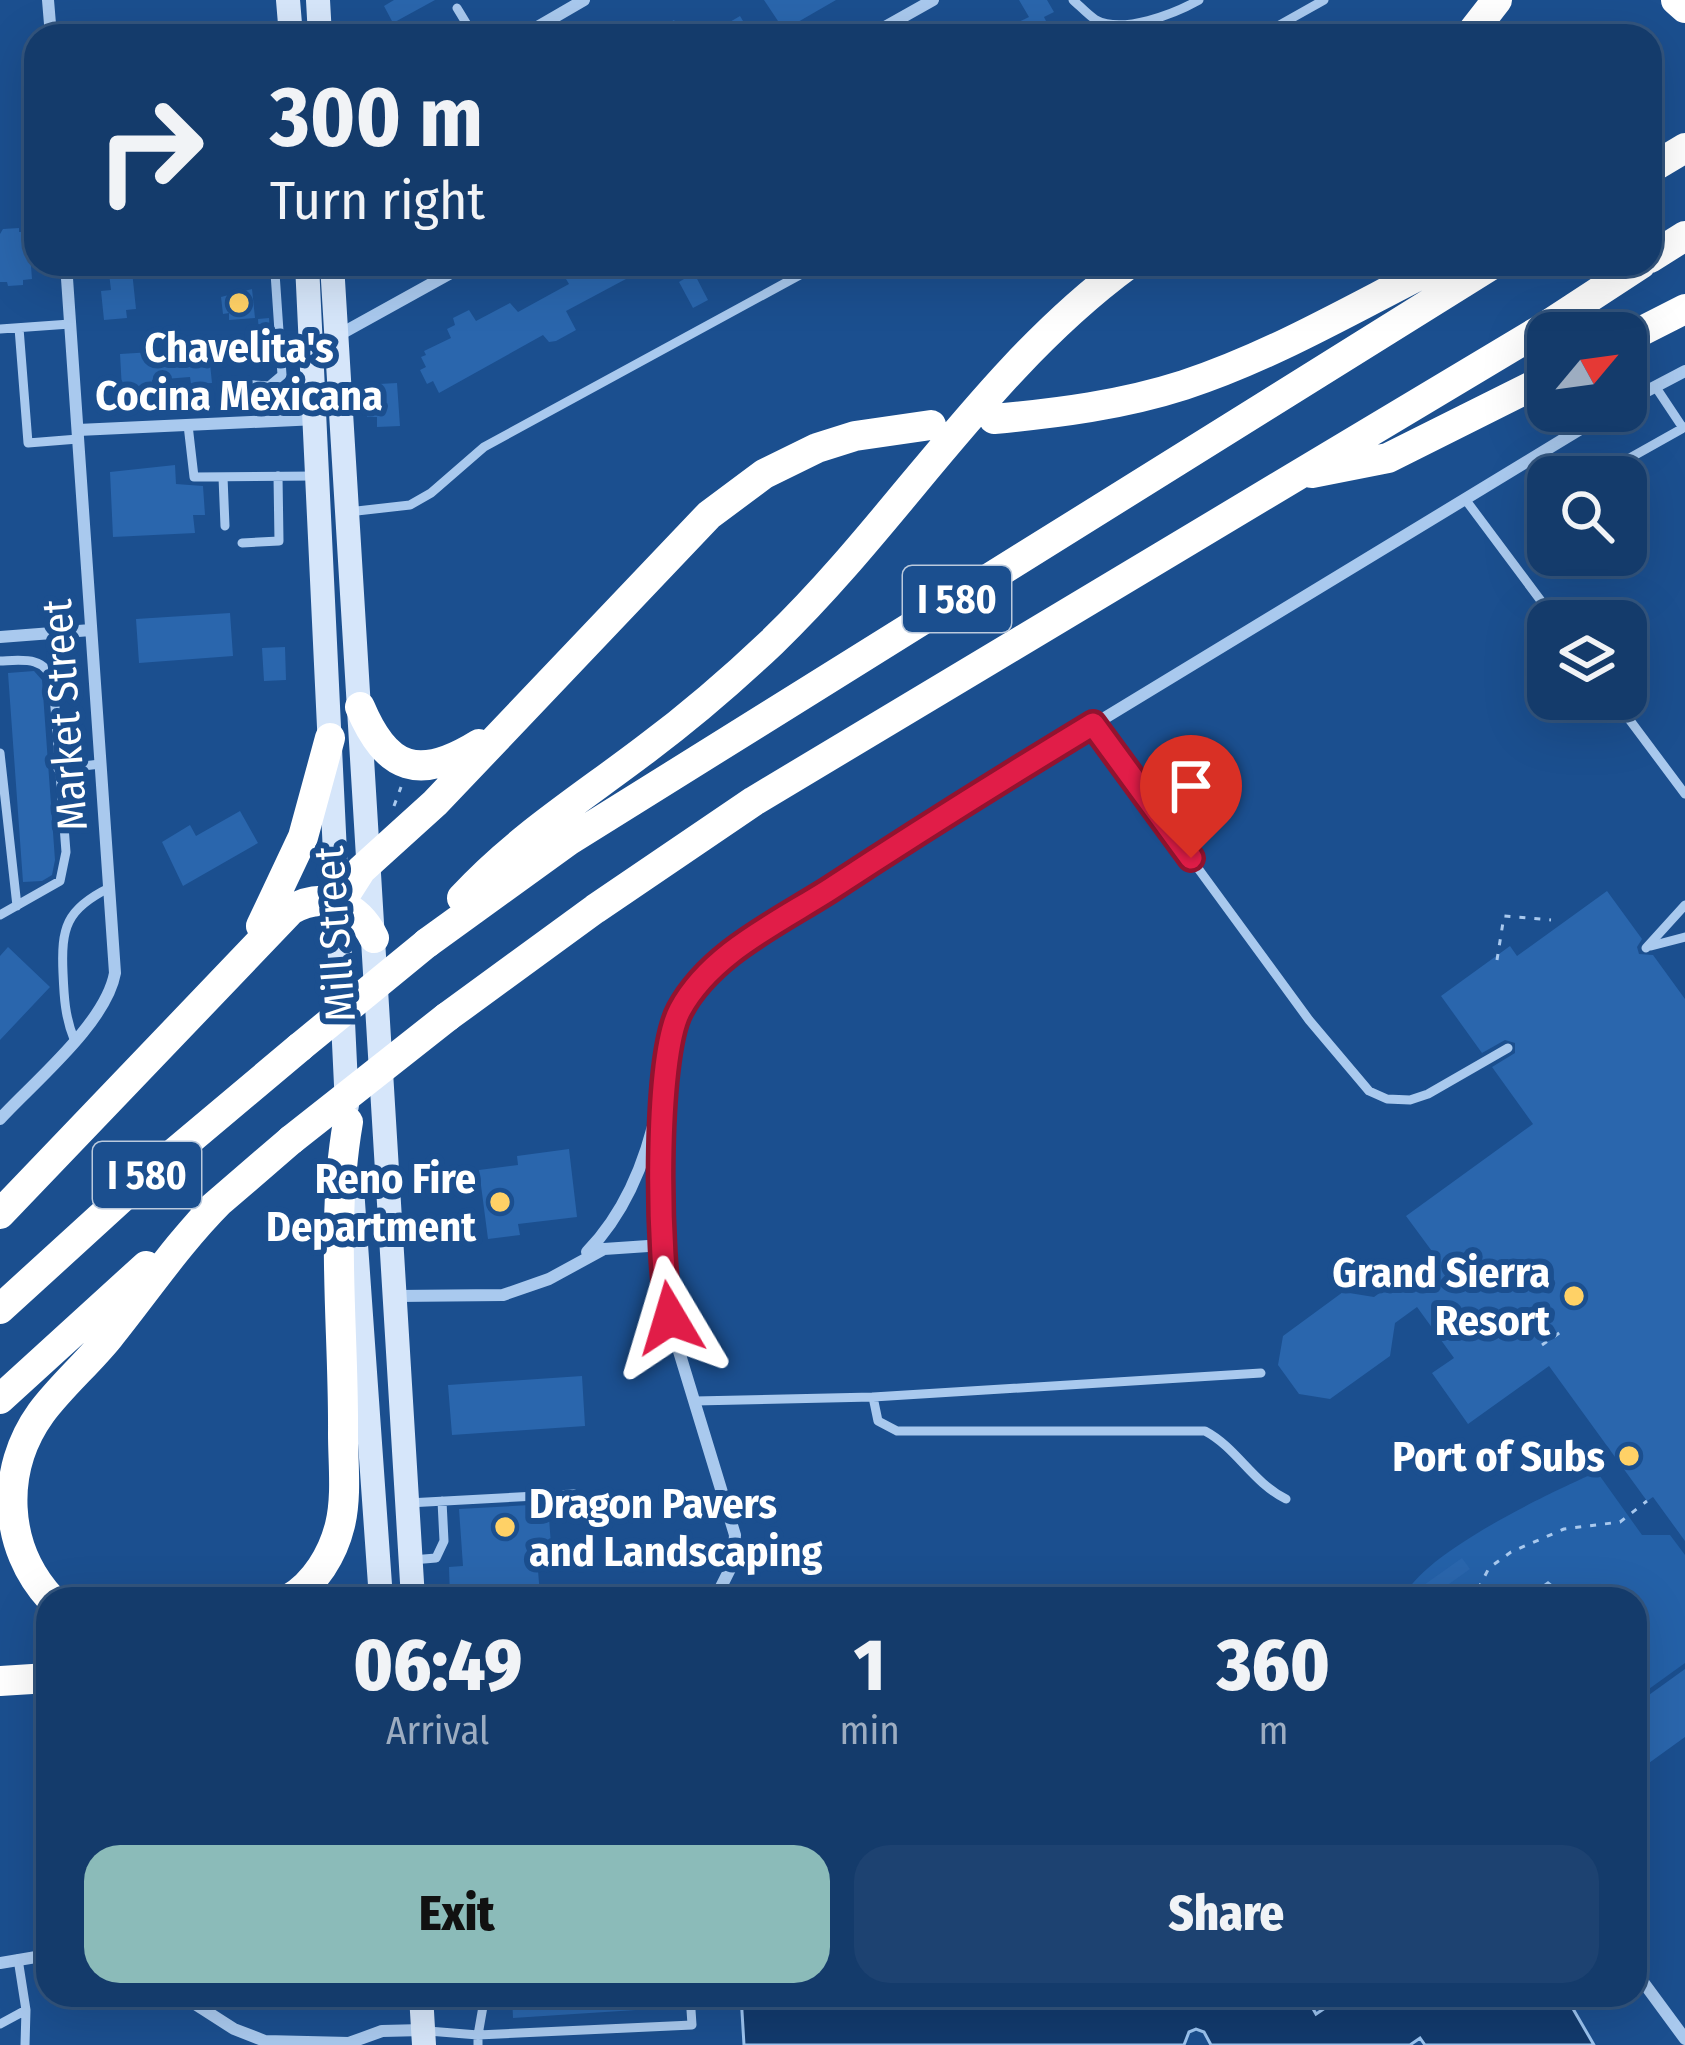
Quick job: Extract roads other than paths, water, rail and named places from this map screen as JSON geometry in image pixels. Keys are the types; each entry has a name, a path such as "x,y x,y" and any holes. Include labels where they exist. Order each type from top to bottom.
{"highway":[{"path":"1478,24 1497,0"},
{"path":"1676,0 1685,8"},
{"path":"429,941 454,907 508,853 644,750 769,645 845,566 1020,358 1115,276"},
{"path":"994,419 1116,403 1202,379 1255,358 1417,276"},
{"name":"I 580","path":"0,1309 103,1214 300,1047 429,941 568,841 1474,276"},
{"name":"I 580","path":"0,1400 291,1140 595,909 786,781 1621,276"},
{"path":"1647,328 1685,309"},
{"path":"1294,477 1388,458 1527,388"},
{"path":"340,908 369,861 435,803 499,732 596,638 684,538 736,494 781,464 836,441 932,425"},
{"path":"360,707 383,751 418,767 448,761 499,732"},
{"path":"220,985 254,938 290,868 314,806 330,738"},
{"path":"0,1214 291,910 314,901 340,908 362,918 374,938"},
{"path":"304,1587 328,1556 343,1510 338,1234 347,1122"},
{"path":"41,1587 28,1570 12,1521 11,1484 21,1448 40,1414 220,1201"},
{"path":"0,1681 36,1679"}],"main road":[{"name":"Mill Street","path":"308,276 347,1122 380,1587"},
{"name":"Mill Street","path":"333,276 413,1587"},
{"path":"422,2007 424,2038"}],"street":[{"path":"543,24 584,0"},
{"path":"890,24 932,0"},
{"name":"Market Street","path":"0,1119 6,1102 74,1040 104,1005 112,987 67,276"},
{"path":"337,337 446,276"},
{"path":"1647,390 1685,371"},
{"path":"78,434 342,417"},
{"path":"563,1272 603,1234 625,1200 648,1145 669,1038 681,1009 703,978 730,954 1093,724 1575,432"},
{"path":"0,637 91,630"},
{"path":"664,1069 666,1301 736,1535 733,1563 721,1587"},
{"path":"396,1296 502,1295 563,1272 604,1249 663,1245"},
{"path":"0,1963 36,1957"},
{"path":"1647,1987 1685,2039"},
{"path":"199,2007 233,2029 265,2041 351,2044 382,2031 424,2038"}],"lane":[{"path":"1073,0 1098,22 1137,23 1173,14 1199,0"},
{"path":"1281,24 1324,0"},
{"path":"457,8 467,24"},
{"path":"239,384 269,386 282,375 275,276"},
{"path":"348,512 410,505 431,494 484,447 798,276"},
{"path":"0,329 70,324"},
{"path":"19,328 28,442 78,434"},
{"path":"1634,456 1684,428 1655,386"},
{"path":"188,425 194,477 318,476"},
{"path":"242,543 278,541 278,476"},
{"path":"223,477 225,526"},
{"path":"1465,499 1540,600"},
{"path":"0,662 24,659 48,668 53,681 65,868 60,881 0,915"},
{"path":"1630,720 1685,794"},
{"path":"1093,724 1310,1020 1369,1091 1387,1099 1410,1100 1508,1048"},
{"path":"0,753 17,907"},
{"path":"58,769 100,764"},
{"path":"74,1040 64,1009 61,945 66,925 78,908 109,888"},
{"path":"1685,905 1646,948 1685,937"},
{"path":"695,1401 873,1396 1261,1373"},
{"path":"873,1396 878,1421 897,1431 1197,1429 1214,1436 1252,1477 1286,1499"},
{"path":"408,1503 574,1494"},
{"path":"412,1560 436,1558 444,1541 442,1501"},
{"path":"18,1959 26,2010 25,2045"},
{"path":"478,2040 483,2007"},
{"path":"424,2038 478,2040 692,2025 691,2007"},
{"path":"0,2024 26,2010"}],"place":[{"name":"Chavelita's Cocina Mexicana","path":"239,303"},
{"name":"Reno Fire Department","path":"500,1202"},
{"name":"Grand Sierra Resort","path":"1574,1296"},
{"name":"Port of Subs","path":"1629,1456"},
{"name":"Dragon Pavers and Landscaping","path":"505,1527"}]}
